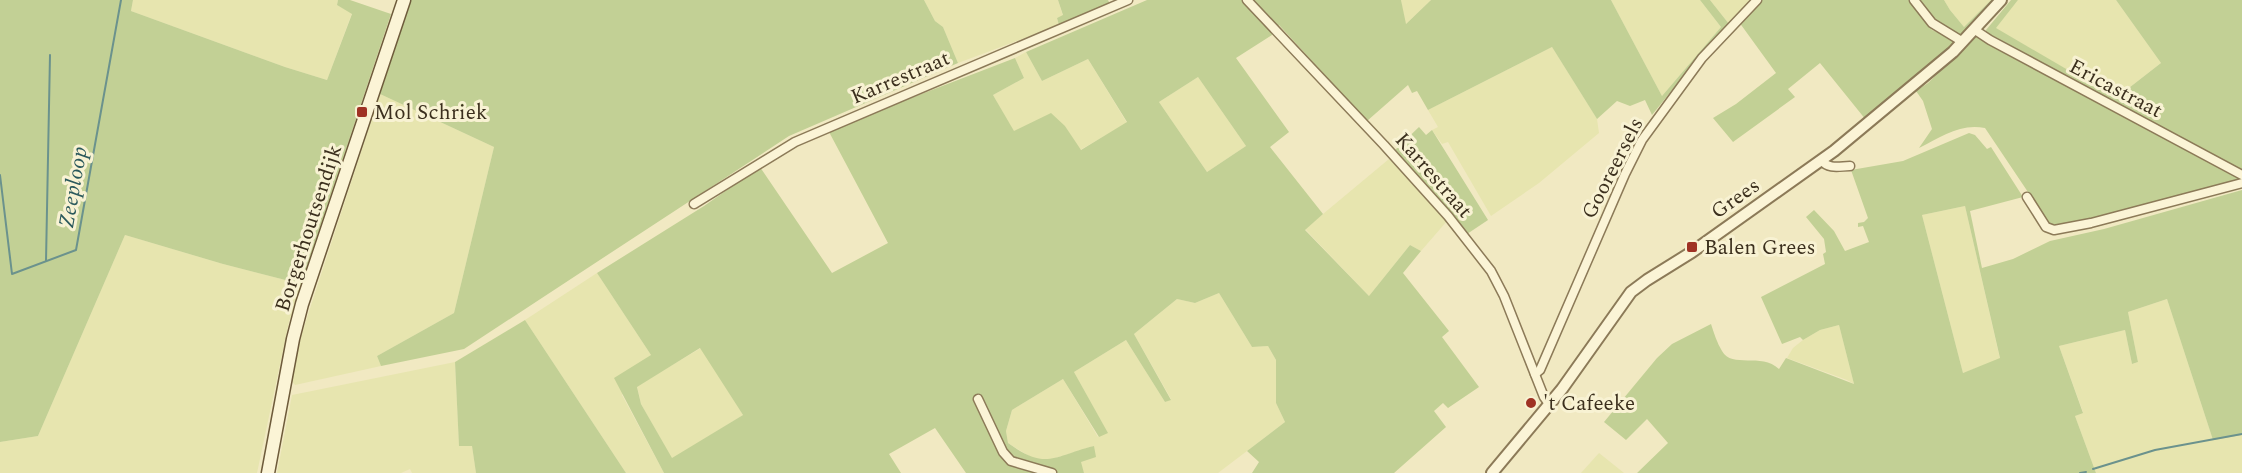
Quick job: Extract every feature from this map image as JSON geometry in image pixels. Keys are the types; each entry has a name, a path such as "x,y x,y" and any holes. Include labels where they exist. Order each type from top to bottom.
{"main road":[{"name":"Borgerhoutsendijk","path":"268,473 293,339 302,304 404,0"}],"street":[{"name":"Karrestraat","path":"694,204 795,142 1128,0"},
{"name":"Karrestraat","path":"1247,0 1448,216 1491,271 1504,296 1544,397 1550,404"},
{"name":"Gooreersels","path":"1535,374 1540,370 1642,140 1702,58 1757,0"},
{"path":"1914,0 1932,23 1963,42"},
{"name":"Grees","path":"1492,473 1550,404 1631,292 1692,252 1872,121 1963,42 2001,0"},
{"name":"Ericastraat","path":"1975,30 2242,175"},
{"path":"1821,160 1830,167 1850,166"},
{"path":"2027,196 2046,227 2054,230 2091,223 2242,183"},
{"path":"978,399 1003,452 1011,461 1052,473"}],"shaded area":[{"path":"133,0 338,0 337,5 352,13 327,80 131,11"},
{"path":"924,0 1058,0 1063,16 1057,18 1059,25 958,63 943,27 935,21"},
{"path":"1401,0 1431,0 1405,25"},
{"path":"1611,0 1700,0 1721,27 1662,96"},
{"path":"1710,0 1753,0 1729,24"},
{"path":"1944,0 1991,0 1964,27"},
{"path":"2018,0 2116,0 2161,63 2116,98 1995,28"},
{"path":"1552,47 1597,119 1599,133 1539,183 1491,216 1448,142 1442,144 1432,130 1438,127 1428,110"},
{"path":"1026,52 1042,81 1088,59 1127,123 1080,150 1065,126 1014,132 993,95 1024,78 1015,58"},
{"path":"1198,77 1246,146 1207,172 1159,102"},
{"path":"380,94 494,147 454,313 377,356 381,366 295,385 292,381 301,336"},
{"path":"1389,159 1447,221 1421,251 1410,245 1369,296 1305,229"},
{"path":"1965,206 2000,359 1963,373 1922,215"},
{"path":"125,235 301,284 289,322 257,473 0,473 0,442 38,436"},
{"path":"597,273 651,355 622,395 664,473 626,473 525,320"},
{"path":"1219,293 1252,347 1268,346 1276,360 1276,403 1285,422 1218,473 1084,473 1080,462 1094,446 1046,461 1034,459 1008,443 1006,431 1012,410 1063,379 1098,437 1107,432 1074,372 1126,340 1165,402 1171,399 1134,334 1177,299 1195,303"},
{"path":"2167,299 2213,440 2242,435 2242,473 2096,473 2075,416 2083,412 2059,346 2125,330 2132,364 2138,362 2128,312"},
{"path":"1839,325 1854,384 1787,358 1793,348 1803,340 1820,330"},
{"path":"701,348 743,415 672,459 641,404 637,386"},
{"path":"455,362 459,445 472,446 476,473 412,473 410,469 401,473 277,473 292,395"},
{"path":"1599,453 1624,473 1581,473"}],"green space":[{"path":"0,0 133,0 131,11 327,80 352,14 337,5 338,0 350,0 391,14 301,284 125,235 38,436 0,442"},
{"path":"411,0 924,0 935,21 943,27 958,63 789,136 464,349 381,366 377,356 454,313 494,147 380,94"},
{"path":"1058,0 1108,0 1110,4 1059,25 1057,18 1063,15"},
{"path":"1147,0 1243,0 1260,18 1264,11 1253,0 1401,0 1406,24 1431,0 1611,0 1662,96 1721,27 1700,0 1710,0 1729,24 1697,59 1652,115 1645,100 1630,106 1617,101 1597,119 1552,47 1428,110 1417,91 1412,93 1408,85 1367,121 1279,25 1272,35 1236,58 1289,132 1270,147 1323,214 1305,230 1369,296 1410,245 1421,251 1403,273 1449,331 1442,337 1479,387 1448,408 1443,403 1434,411 1446,427 1394,473 1252,473 1259,462 1247,451 1285,422 1276,403 1276,360 1268,346 1252,347 1219,293 1195,303 1177,299 1134,334 1171,400 1165,402 1126,340 1074,372 1108,433 1099,437 1063,379 1012,410 1006,431 1008,443 1021,452 1042,459 1059,457 1094,446 1096,457 1081,462 1084,473 966,473 935,428 889,454 901,473 664,473 614,378 651,355 597,273 704,206 760,167 832,273 888,243 828,130 1015,58 1024,78 993,95 1014,131 1051,113 1065,126 1081,150 1127,122 1088,59 1042,81 1026,52","holes":["1198,77 1246,146 1207,172 1159,102","700,348 743,415 672,458 641,404 637,387"]},
{"path":"1762,0 1910,0 1932,30 1951,38 1955,44 1866,120 1820,63 1788,89 1795,97 1733,142 1713,118 1736,104 1776,73 1739,22"},
{"path":"1917,0 1944,0 1964,27 1991,0 1997,0 1963,37 1937,22"},
{"path":"2011,0 2018,0 1996,28 2116,98 2161,63 2116,0 2242,0 2242,178 2069,226 2057,227 2050,225 1985,128 1959,129 1919,148 1932,129 1923,101 1916,91 1928,83 1977,36 2131,121 2136,116 1986,32"},
{"path":"1419,127 1426,135 1432,130 1488,220 1467,234 1394,151"},
{"path":"1969,133 1975,135 1987,149 1991,147 2023,197 1970,211 1982,268 2013,259 2050,241 2104,229 2242,190 2242,435 2213,440 2167,299 2128,312 2138,362 2132,364 2125,330 2059,346 2083,413 2075,416 2096,473 1637,473 1668,443 1647,419 1626,440 1604,422 1657,358 1672,344 1711,324 1722,351 1733,359 1764,362 1779,369 1786,358 1854,384 1839,325 1820,330 1803,340 1800,337 1782,344 1761,297 1825,264 1824,239 1806,217 1814,210 1834,231 1845,251 1869,242 1863,226 1858,227 1858,223 1868,218 1851,170 1903,161","holes":["1965,206 2000,358 1963,373 1922,215"]},
{"path":"525,320 626,473 476,473 472,446 459,446 455,362"}],"waterway":[{"name":"Zeeploop","path":"0,175 12,274 76,250 121,0"},
{"path":"46,261 50,55"},
{"path":"2093,469 2155,450 2242,434"},
{"path":"2080,473 2086,472"}],"place":[{"name":"Mol Schriek","path":"362,112"},
{"name":"Balen Grees","path":"1692,247"},
{"name":"'t Cafeeke","path":"1531,403"}]}
